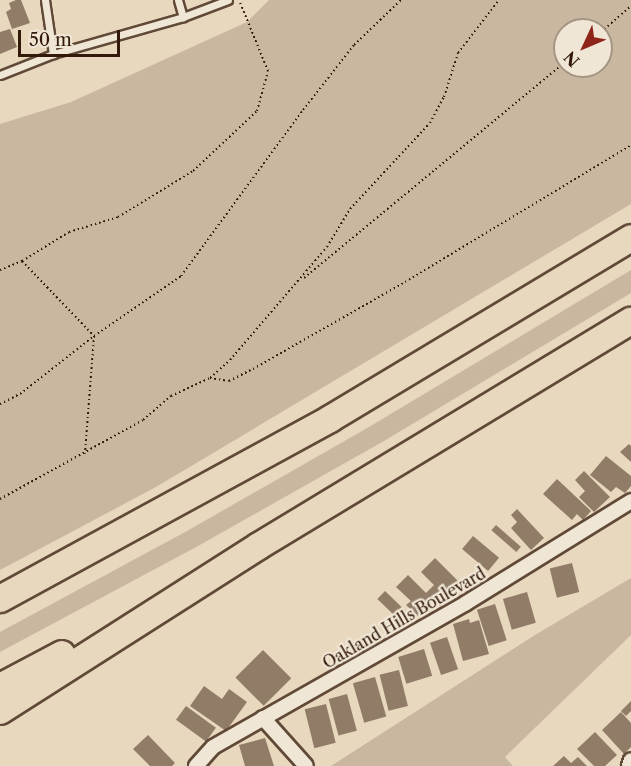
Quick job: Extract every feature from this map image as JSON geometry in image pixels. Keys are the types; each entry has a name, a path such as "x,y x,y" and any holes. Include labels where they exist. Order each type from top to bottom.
{"highway":[{"path":"0,599 330,419 631,238"},
{"path":"0,711 260,546 631,321"},
{"path":"0,687 260,546"}],"street":[{"name":"Oakland Hills Boulevard","path":"196,766 213,747 466,603 631,501"},
{"path":"263,718 306,766"},
{"path":"629,766 631,760"}],"lane":[{"path":"45,0 54,54"},
{"path":"178,0 183,17"},
{"path":"0,75 54,54 183,17 228,0"}],"path":[{"path":"0,270 22,261 69,232 118,217 193,171 257,111 268,71 239,0"},
{"path":"0,404 20,394 94,336 181,276 354,45 401,0"},
{"path":"0,498 85,454 143,420 171,396 210,378 230,360 300,282 327,247 350,209 430,123 444,97 458,52 499,0"},
{"path":"613,22 631,6"},
{"path":"300,282 553,72"},
{"path":"210,378 229,381 253,369 415,276 631,145"},
{"path":"22,261 94,336 85,454"}],"shaded area":[{"path":"269,0 631,0 631,204 156,487 0,570 0,124 71,102 247,22"},
{"path":"631,270 631,293 384,441 198,546 0,652 0,632 187,531 369,427"},
{"path":"631,578 631,635 505,757 513,766 331,766 535,635"}],"building":[{"path":"21,0 30,23 12,29 6,12 11,9 9,3"},
{"path":"10,29 17,47 0,54 0,32"},
{"path":"629,444 631,446 631,462 620,452"},
{"path":"606,456 631,476 631,486 625,493 616,487 611,492 590,475"},
{"path":"584,471 610,497 594,512 579,497 585,491 575,480"},
{"path":"557,479 591,511 583,520 577,514 572,520 543,494"},
{"path":"517,509 544,538 531,550 511,528 517,522 511,515"},
{"path":"496,525 521,547 516,552 491,530"},
{"path":"473,536 499,558 488,571 462,549"},
{"path":"435,558 461,584 440,606 434,600 418,616 406,605 411,601 396,587 408,575 426,593 434,585 421,572"},
{"path":"572,563 579,592 557,598 550,569"},
{"path":"385,591 413,618 405,626 377,599"},
{"path":"527,592 536,623 512,630 503,599"},
{"path":"495,604 507,640 489,646 477,610"},
{"path":"469,619 470,623 479,620 489,654 463,661 453,624"},
{"path":"447,637 458,669 441,675 430,643"},
{"path":"424,649 432,676 406,684 398,657"},
{"path":"263,650 291,678 264,706 235,678"},
{"path":"399,670 408,706 389,711 380,675"},
{"path":"375,677 386,716 364,723 353,683"},
{"path":"204,686 222,699 229,689 247,702 226,731 190,706"},
{"path":"347,694 357,731 338,736 329,699"},
{"path":"631,701 631,711 626,716 621,711"},
{"path":"326,704 336,743 314,748 305,709"},
{"path":"186,706 216,728 206,742 176,720"},
{"path":"621,712 631,723 631,747 624,754 602,730"},
{"path":"595,732 617,755 605,766 594,766 577,749"},
{"path":"148,735 175,763 172,766 150,766 133,749"},
{"path":"265,738 274,766 245,766 239,745"},
{"path":"564,756 571,763 578,757 587,766 553,766"}]}
